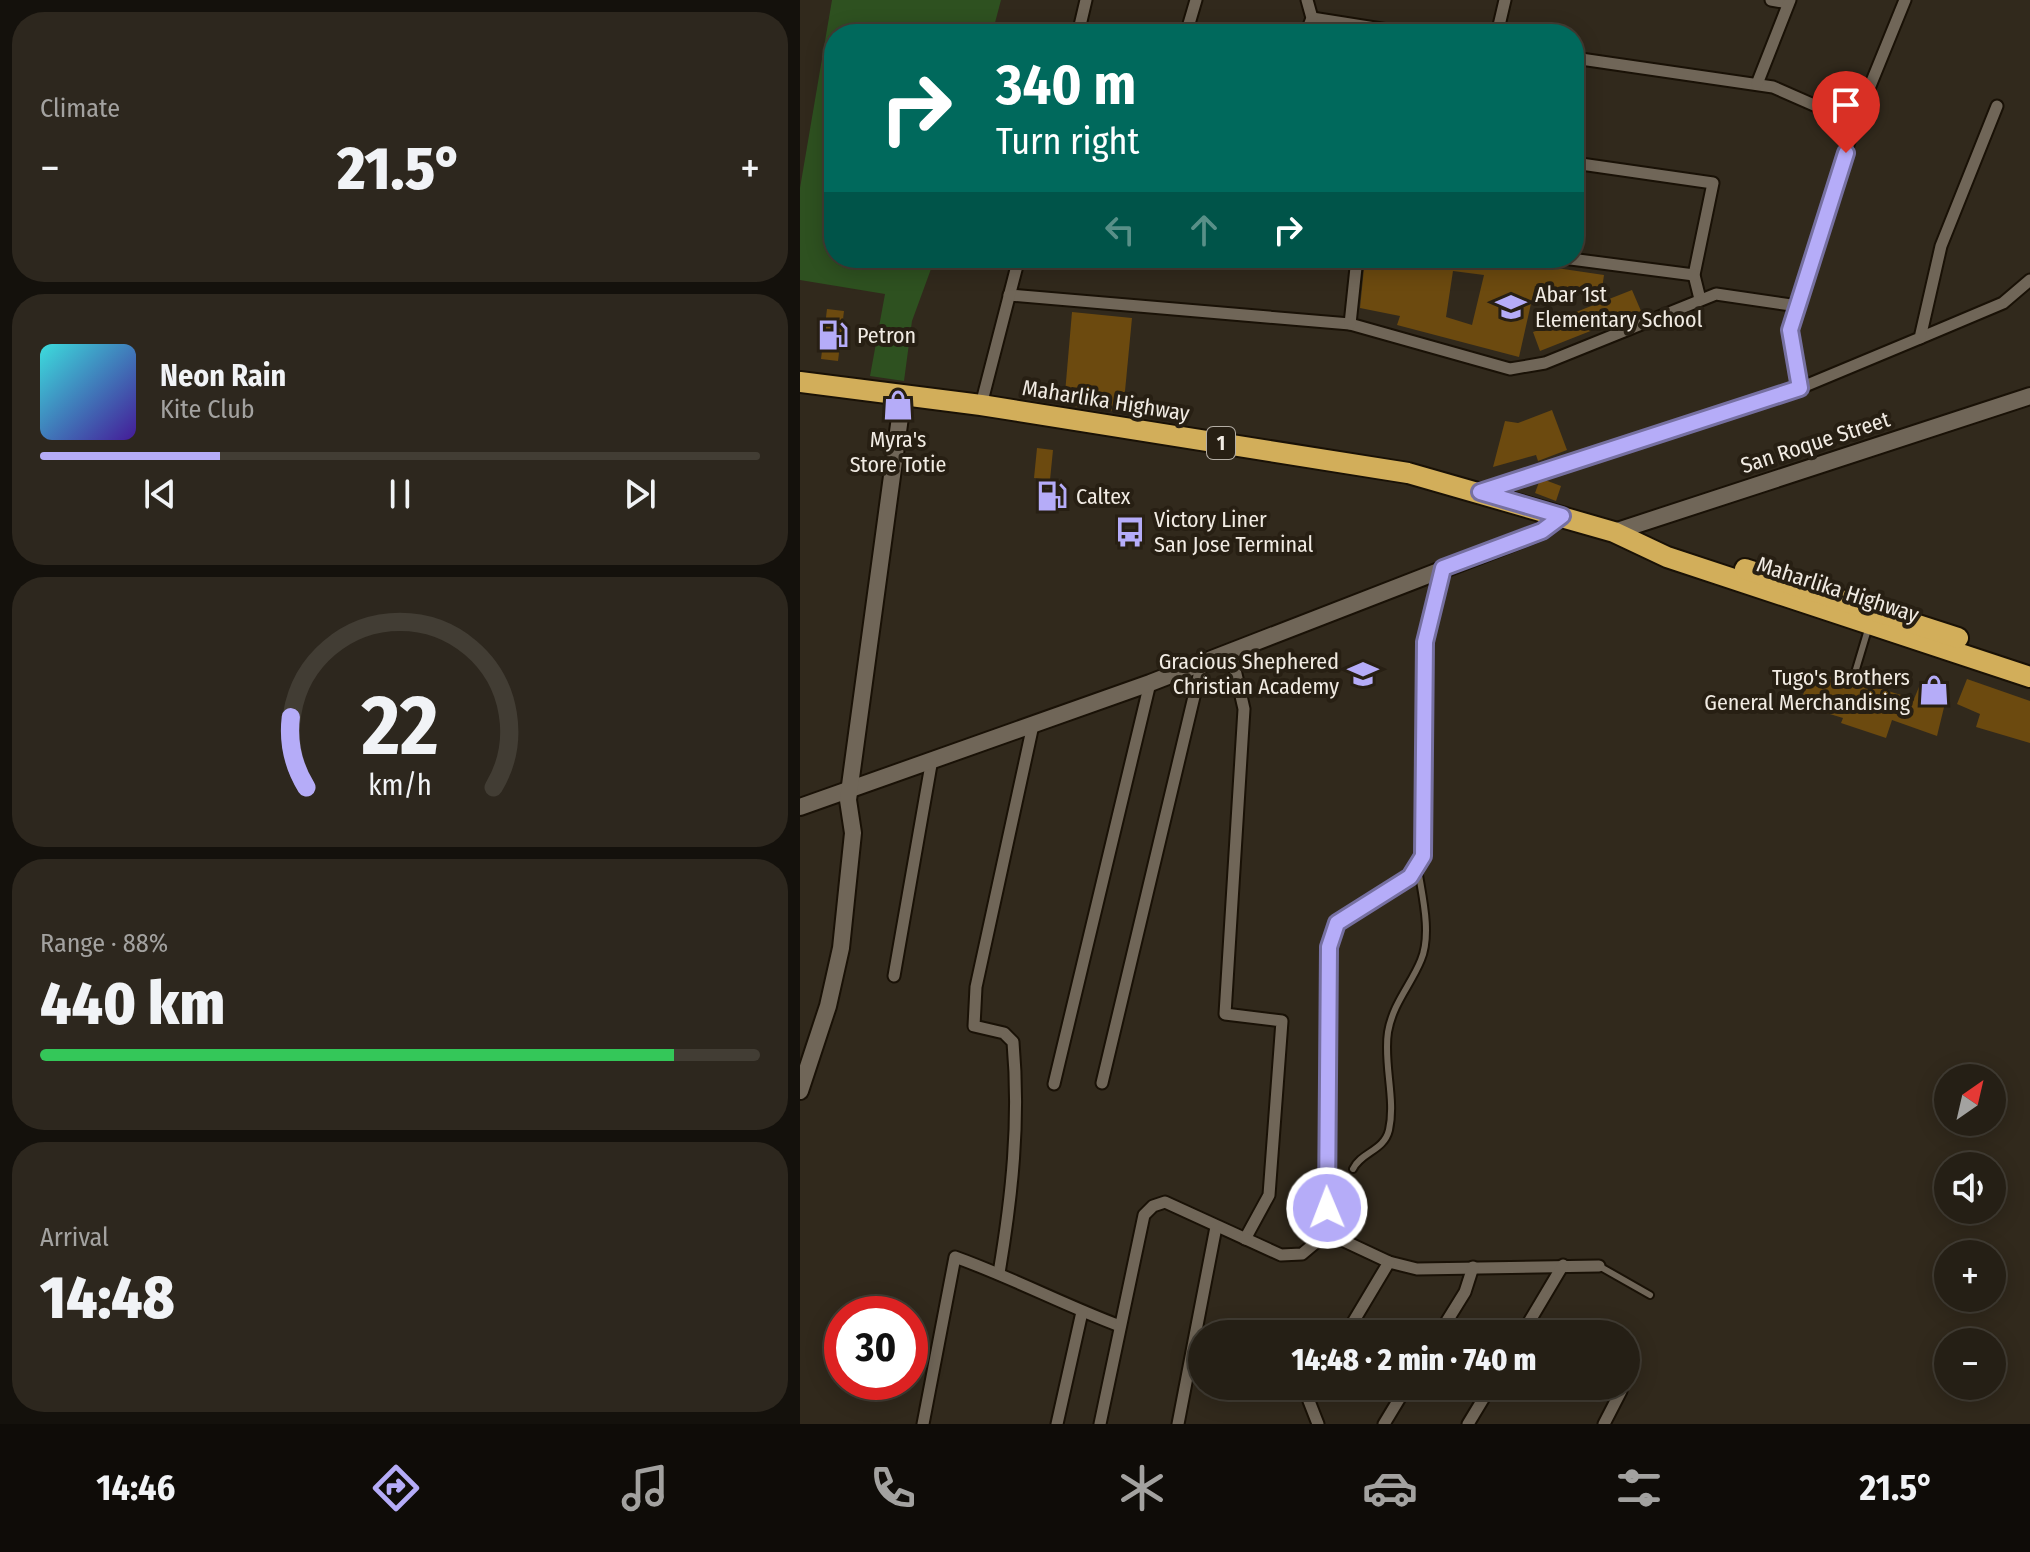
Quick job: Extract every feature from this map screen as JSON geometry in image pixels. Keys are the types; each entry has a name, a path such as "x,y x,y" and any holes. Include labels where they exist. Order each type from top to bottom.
{"highway":[{"name":"Maharlika Highway","path":"800,382 981,405 1408,473 1634,539 1674,546 1872,618 2030,663"},
{"name":"Maharlika Highway","path":"1920,633 2030,677"}],"street":[{"path":"1080,24 1086,0"},
{"path":"1189,24 1196,0"},
{"path":"1307,0 1312,18 1310,24"},
{"path":"1499,24 1505,0"},
{"path":"1757,84 1789,1 1771,0"},
{"path":"1800,388 1790,330 1855,123 1905,0"},
{"path":"1312,18 1350,24"},
{"path":"1584,59 1757,84 1793,94 1855,123"},
{"path":"1920,338 1941,246 1997,106"},
{"path":"1584,164 1713,183 1694,275 1700,299"},
{"path":"1584,261 1694,275"},
{"path":"981,405 1016,268"},
{"path":"1350,324 1356,268"},
{"path":"1480,492 1800,388 2003,303 2030,280"},
{"path":"1009,295 1350,324 1510,369 1545,363 1700,299 1724,293 1798,306"},
{"path":"800,1091 828,1006 841,948 853,833 848,810 903,395"},
{"name":"San Roque Street","path":"1614,532 2030,396"},
{"path":"800,807 1150,683 1542,531 1562,516"},
{"path":"1100,1424 1144,1215 1153,1206 1165,1202 1281,1255 1302,1254 1327,1233 1329,947 1333,932 1350,912 1418,869 1425,834 1425,642 1443,568"},
{"path":"1231,652 1244,709 1225,1014 1282,1021 1269,1195 1245,1239"},
{"path":"1102,1083 1202,663"},
{"path":"1054,1084 1150,683"},
{"path":"999,1273 1012,1194 1017,1134 1013,1042 1004,1033 974,1026 974,1016 976,987 1033,725"},
{"path":"894,976 932,759"},
{"path":"1178,1424 1216,1227"},
{"path":"1327,1233 1389,1262 1417,1269 1599,1266"},
{"path":"923,1424 955,1257 1120,1326"},
{"path":"1354,1320 1389,1262"},
{"path":"1530,1320 1563,1265"},
{"path":"1448,1320 1465,1292 1473,1267"},
{"path":"1057,1424 1082,1312"},
{"path":"1309,1400 1318,1424"},
{"path":"1384,1424 1399,1400"},
{"path":"1468,1424 1483,1400"},
{"path":"1604,1424 1616,1400"}],"lane":[{"path":"1854,676 1872,618"},
{"path":"1353,1169 1360,1158 1382,1144 1389,1129 1388,1032 1400,995 1423,957 1425,934 1418,869"},
{"path":"1599,1266 1650,1295"}],"green space":[{"path":"832,0 1001,0 995,24 828,24"},
{"path":"824,47 824,268 931,268 912,321 904,381 870,376 885,294 800,280 800,188"}],"building":[{"path":"1364,268 1556,268 1604,275 1601,296 1535,286 1519,357 1397,325 1400,316 1360,308","holes":["1453,271 1484,275 1472,325 1446,317"]},
{"path":"1632,290 1641,311 1540,351 1533,332 1578,316 1576,312"},
{"name":"Petron","path":"827,309 844,311 838,361 821,359"},
{"path":"1072,312 1132,318 1123,412 1064,405"},
{"path":"1552,410 1567,450 1538,461 1536,455 1493,467 1505,421 1518,423"},
{"path":"1037,448 1053,450 1050,480 1034,478"},
{"path":"1545,480 1561,486 1556,501 1535,493 1539,482"},
{"path":"1817,674 1835,679 1836,675 1914,699 1921,682 1948,691 1937,736 1892,720 1886,738 1841,723 1843,718 1800,705 1806,685 1813,687"},
{"path":"1967,679 2030,701 2030,743 1976,727 1980,714 1957,704"}],"place":[{"name":"Abar 1st Elementary School","path":"1511,307"},
{"name":"Petron","path":"833,335"},
{"name":"Myra's Store Totie","path":"898,405"},
{"name":"Caltex","path":"1052,496"},
{"name":"Victory Liner San Jose Terminal","path":"1130,532"},
{"name":"Gracious Shephered Christian Academy","path":"1363,674"},
{"name":"Tugo's Brothers General Merchandising","path":"1934,690"}],"route":[{"path":"1327,1208 1329,947 1337,923 1410,877 1418,869 1423,856 1425,642 1443,568 1542,531 1562,516 1480,492 1800,388 1790,330 1846,153"}]}
